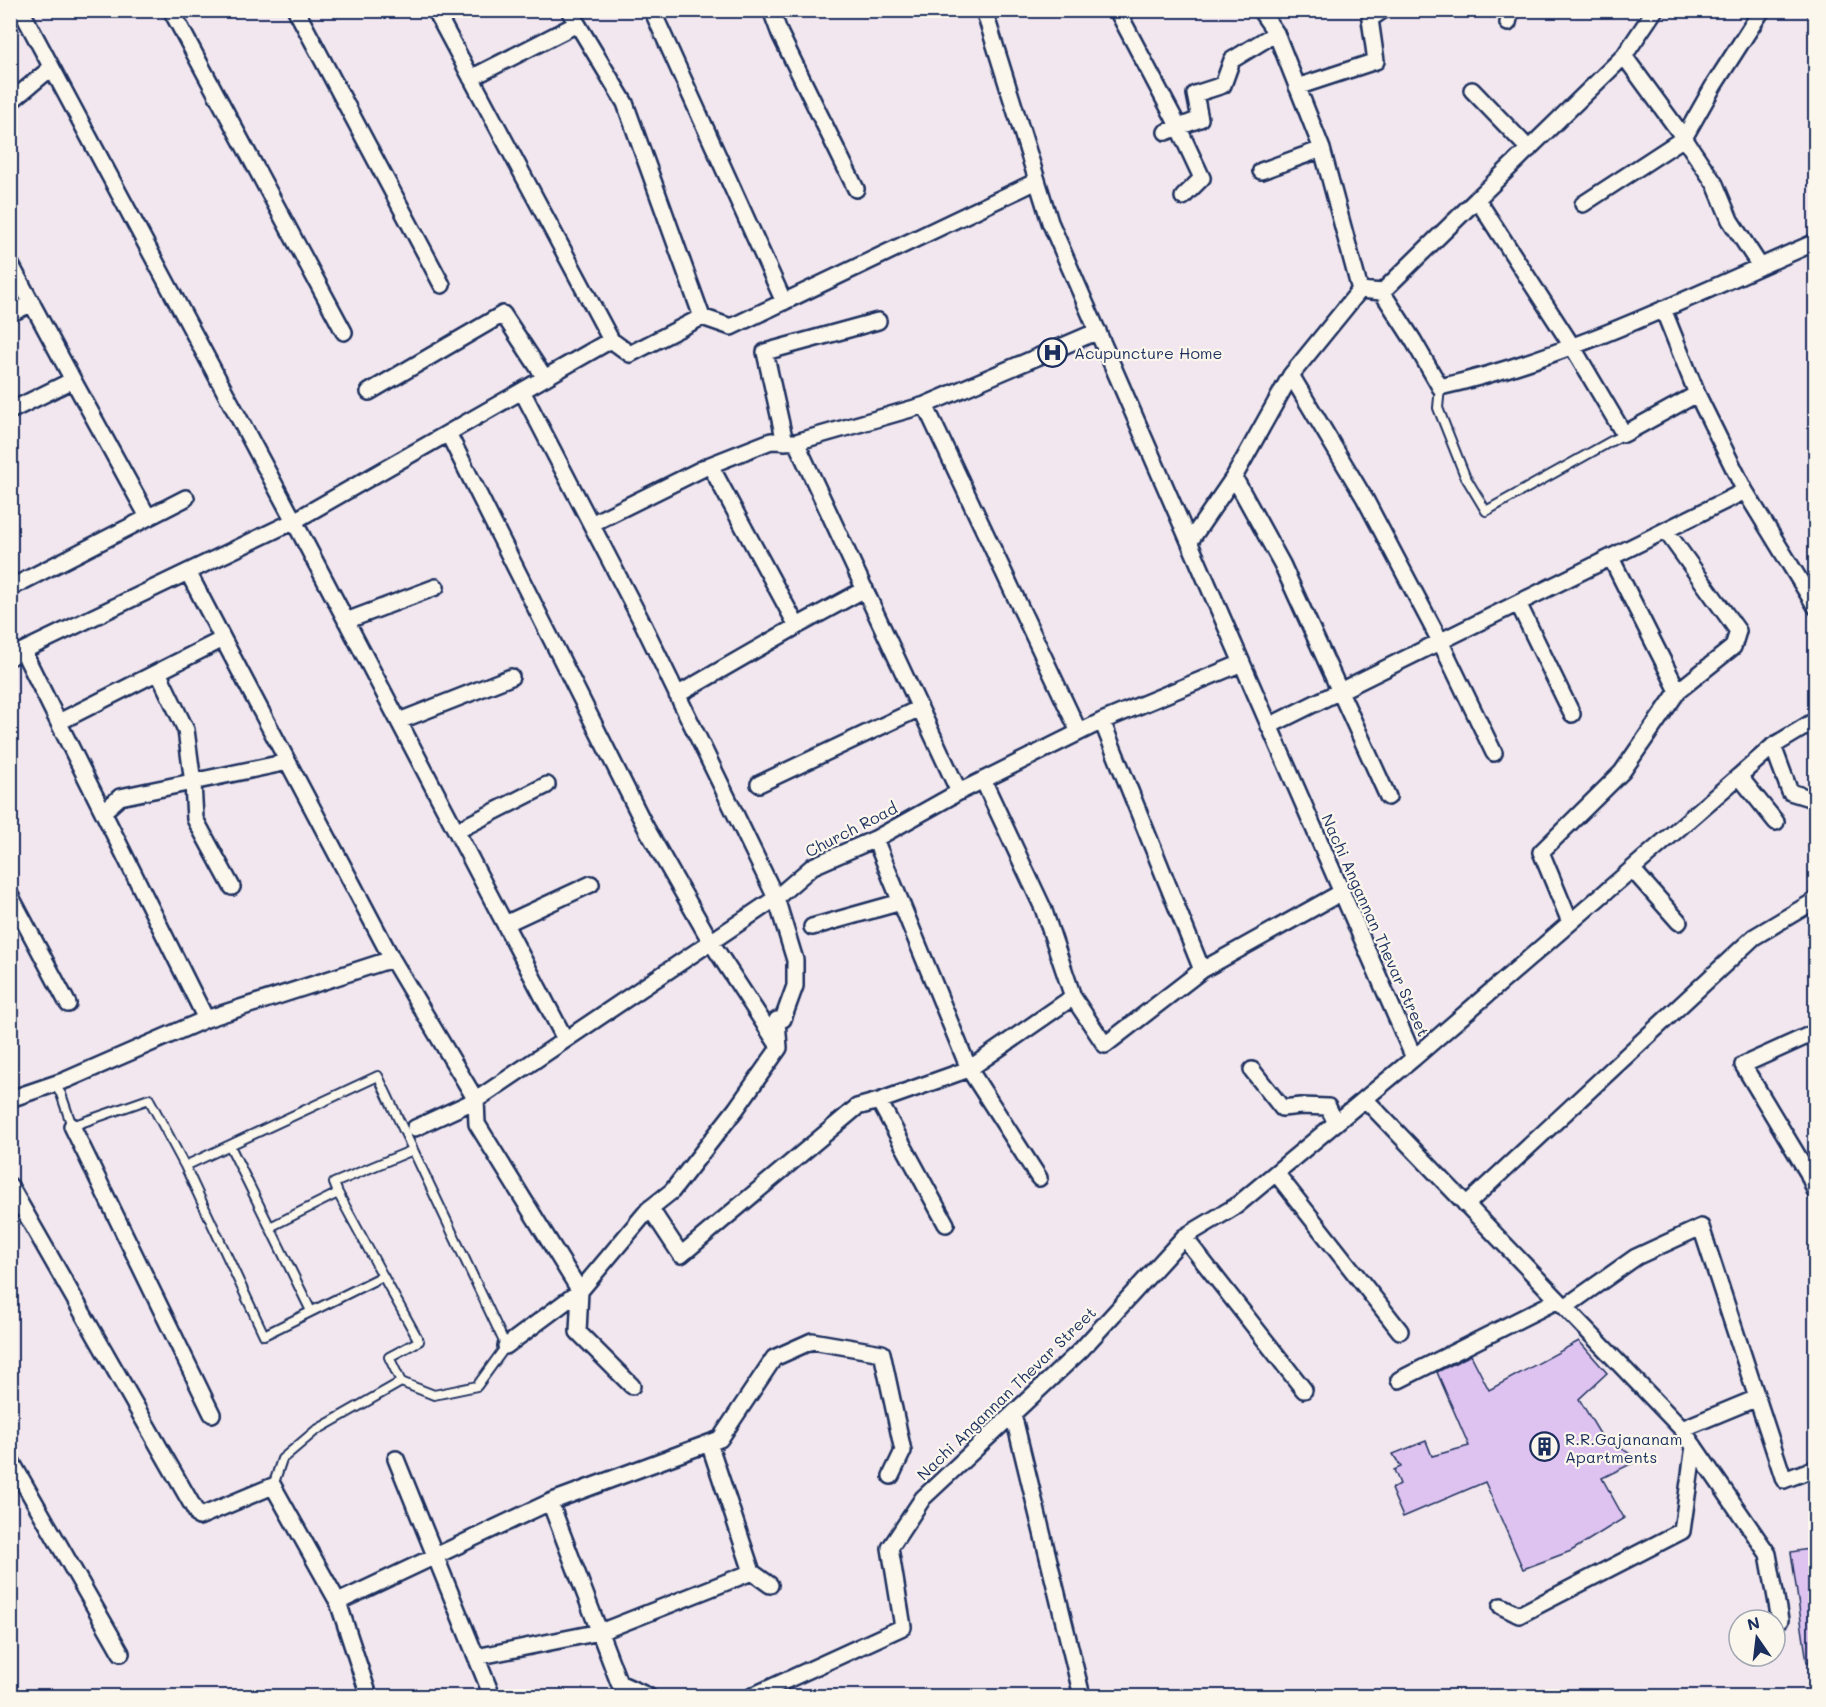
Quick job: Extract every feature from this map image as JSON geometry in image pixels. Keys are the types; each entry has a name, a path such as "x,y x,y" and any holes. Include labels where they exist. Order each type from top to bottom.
{"street":[{"path":"21,10 294,521 565,1040"},
{"path":"171,10 344,332"},
{"path":"296,10 442,285"},
{"path":"435,10 611,340 630,354 702,317 731,327 1037,181"},
{"path":"568,10 625,103 702,317"},
{"path":"652,10 784,302"},
{"path":"771,10 780,34 856,189"},
{"name":"Nachi Angannan Thevar Street","path":"752,1696 903,1627 890,1548 923,1497 1082,1350 1184,1237 1236,1206 1414,1058 1050,222 984,10"},
{"path":"1122,10 1118,12 1173,130 1202,178 1183,196"},
{"path":"1260,10 1276,33 1322,148 1360,290"},
{"path":"1297,87 1376,61 1370,19 1383,10"},
{"path":"1360,290 1382,292 1624,56 1655,10"},
{"path":"1583,204 1684,138 1762,10"},
{"path":"471,78 577,24"},
{"path":"1173,130 1200,118 1195,94 1223,85 1232,60 1276,33"},
{"path":"1624,56 1715,184 1730,220 1760,266"},
{"path":"10,102 51,68"},
{"path":"1472,90 1528,149"},
{"path":"1261,171 1322,148"},
{"path":"1478,199 1572,346 1624,434 1697,394"},
{"path":"1382,292 1440,387 1483,377 1622,328 1815,242"},
{"path":"10,263 148,517"},
{"path":"1190,541 1234,477 1291,375 1360,290"},
{"path":"10,314 32,303"},
{"path":"1663,309 1697,394 1745,491 1815,607"},
{"path":"369,392 503,315 545,378"},
{"path":"878,321 765,352 790,442 865,589 959,792"},
{"path":"591,524 710,465 771,441 790,442 925,405 1098,331"},
{"path":"206,1019 59,722 17,654 294,521 611,340"},
{"path":"1291,375 1365,498 1440,642 1494,753"},
{"path":"10,411 73,380"},
{"path":"507,1346 580,1291 650,1208 672,1191 736,1109 779,1048 777,1020 783,1019 795,986 795,960 776,897 643,624 522,391"},
{"path":"925,405 1079,732"},
{"path":"448,433 645,826 711,942 779,1048"},
{"path":"710,465 797,626"},
{"path":"1234,477 1282,564 1388,797"},
{"path":"1269,726 1745,491"},
{"path":"10,588 186,498"},
{"path":"1570,922 1541,852 1622,772 1678,691 1733,647 1738,630 1665,531"},
{"path":"1611,558 1678,691"},
{"path":"188,572 392,959 476,1100 477,1124 580,1291 578,1332 632,1386"},
{"path":"346,621 436,587"},
{"path":"676,695 865,589"},
{"path":"1518,603 1572,714"},
{"path":"59,722 223,639"},
{"name":"Church Road","path":"410,1131 476,1100 776,897 813,866 875,839 959,792 1102,721 1242,663"},
{"path":"158,672 186,730 195,819 232,887"},
{"path":"399,721 511,677"},
{"path":"759,784 920,708"},
{"path":"1414,1058 1773,746 1815,720"},
{"path":"1102,721 1202,970"},
{"path":"1773,746 1790,792 1815,800"},
{"path":"103,812 120,798 288,762"},
{"path":"1739,776 1776,822"},
{"path":"983,780 1043,908 1073,997 1105,1045 1202,970 1342,892"},
{"path":"456,831 547,785"},
{"path":"875,839 969,1069 1039,1178"},
{"path":"1632,869 1679,922"},
{"path":"505,924 591,884"},
{"path":"10,895 68,1004"},
{"path":"1466,1204 1754,937 1815,900"},
{"path":"812,927 901,902"},
{"path":"10,1099 54,1084 206,1019 392,959"},
{"path":"650,1208 681,1255 857,1107 969,1069 1073,997"},
{"path":"1815,1032 1743,1065 1812,1172 1815,1193"},
{"path":"1252,1070 1282,1108 1328,1107 1336,1123"},
{"path":"1365,1099 1683,1430 1768,1554 1778,1608"},
{"path":"879,1101 946,1224"},
{"path":"72,1126 212,1414"},
{"path":"1276,1173 1400,1331"},
{"path":"10,1186 199,1518 273,1485 338,1602 369,1696"},
{"path":"1399,1380 1561,1304 1636,1257 1701,1227 1784,1480 1815,1468"},
{"path":"1184,1237 1304,1390"},
{"name":"Nachi Angannan Thevar Street","path":"338,1602 550,1502 720,1439 774,1358 812,1341 882,1353 903,1451 891,1476"},
{"path":"1683,1430 1757,1398"},
{"path":"1013,1414 1082,1696"},
{"path":"709,1443 752,1572 770,1585"},
{"path":"1501,1606 1519,1615 1682,1531 1694,1446"},
{"path":"10,1459 121,1653"},
{"path":"396,1459 492,1696"},
{"path":"550,1502 619,1683 648,1696"},
{"path":"476,1657 600,1632 752,1572"}],"lane":[{"path":"1440,387 1438,408 1465,476 1486,511 1624,434"},
{"path":"185,1166 378,1076 410,1131 413,1150 507,1346 477,1386 434,1395 401,1382 389,1357 419,1341 334,1183 413,1150"},
{"path":"54,1084 61,1094 72,1126 149,1099 185,1166 264,1335 383,1276"},
{"path":"230,1146 311,1311"},
{"path":"270,1227 338,1193"},
{"path":"273,1485 282,1459 315,1431 401,1382"}],"building":[{"name":"R.R.Gajananam Apartments","path":"1579,1341 1607,1373 1579,1399 1600,1434 1639,1460 1602,1478 1624,1518 1571,1551 1523,1569 1485,1482 1403,1517 1391,1489 1400,1484 1394,1470 1401,1467 1393,1454 1426,1441 1432,1456 1469,1446 1437,1372 1471,1355 1489,1390"},
{"path":"1815,1548 1815,1662 1807,1662 1791,1552"}],"place":[{"name":"Acupuncture Home","path":"1053,352"},
{"name":"R.R.Gajananam Apartments","path":"1544,1447"}]}
